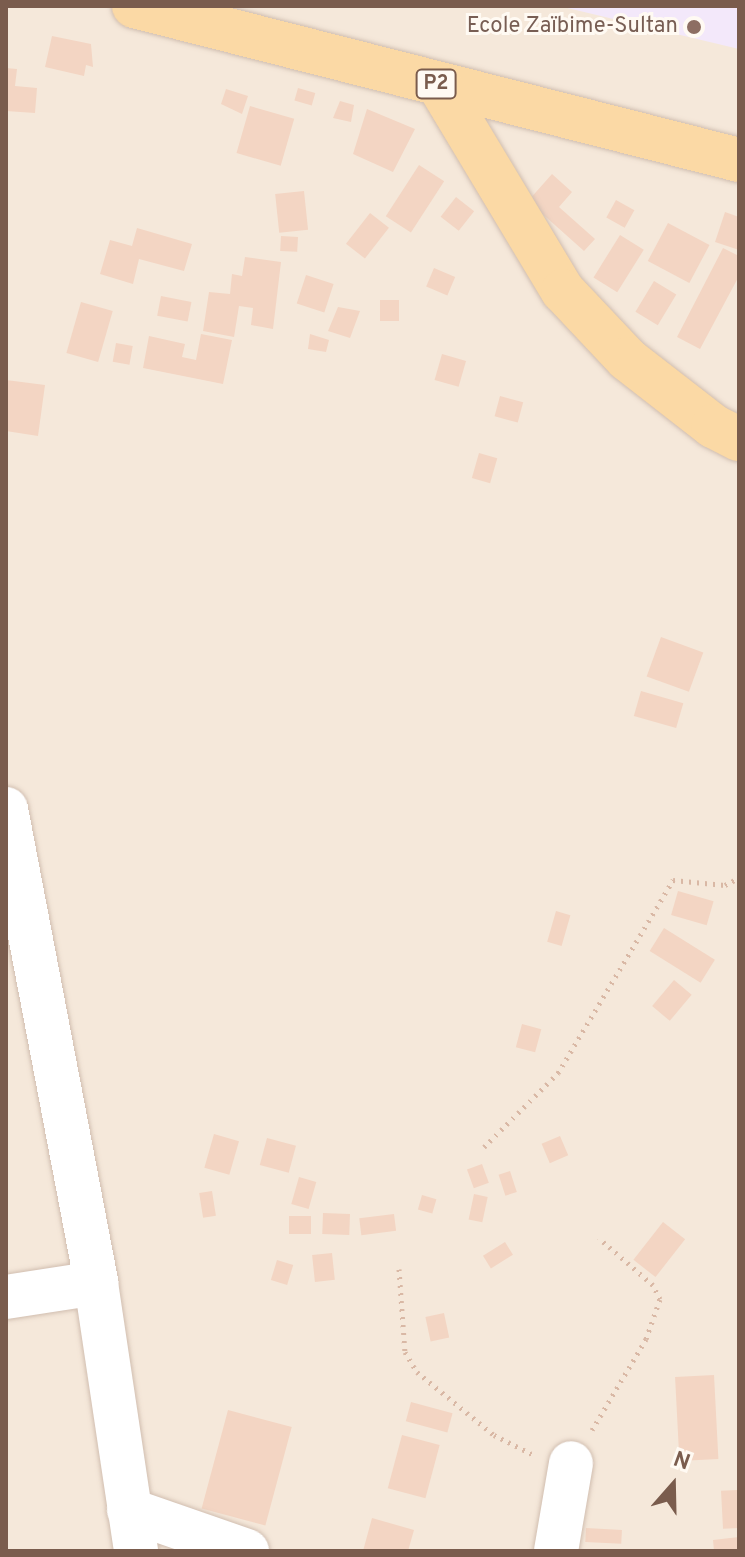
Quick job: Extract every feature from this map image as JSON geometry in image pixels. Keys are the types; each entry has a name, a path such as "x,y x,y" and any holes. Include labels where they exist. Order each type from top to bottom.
{"main road":[{"name":"P2","path":"134,6 739,160"},
{"path":"439,85 563,291 627,359 713,426 739,439"}],"street":[{"path":"6,809 96,1283 132,1531 247,1551"},
{"path":"6,1297 96,1283"},
{"path":"556,1551 571,1463"}],"path":[{"path":"484,1147 558,1073 673,880 725,885 739,878"},
{"path":"399,1269 405,1352 417,1372 518,1451 571,1463 646,1339 660,1299 653,1285 599,1238"}],"shaded area":[{"path":"6,6 739,6 739,1551 6,1551"},
{"name":"Ecole Zaïbime-Sultan","path":"559,6 739,6 739,49"}],"building":[{"path":"52,36 91,44 93,67 86,65 84,76 45,67"},
{"path":"6,68 17,69 15,86 37,88 35,113 6,111"},
{"path":"298,88 315,93 312,105 294,100"},
{"path":"226,89 248,96 242,114 221,104"},
{"path":"340,101 354,105 351,122 333,118"},
{"path":"250,106 294,119 281,166 236,153"},
{"path":"367,109 415,129 393,172 353,154"},
{"path":"419,165 444,181 411,232 386,216"},
{"path":"552,174 572,192 559,207 595,239 584,251 528,201"},
{"path":"304,191 308,230 279,233 275,194"},
{"path":"456,197 474,211 459,231 441,217"},
{"path":"616,200 634,210 625,228 606,217"},
{"path":"725,212 739,217 739,250 715,242"},
{"path":"370,213 389,228 365,259 346,244"},
{"path":"668,223 709,245 689,283 648,261"},
{"path":"137,228 192,244 184,271 139,259 133,284 100,274 110,240 132,246"},
{"path":"620,235 644,250 617,292 594,277"},
{"path":"281,236 298,237 297,252 280,251"},
{"path":"723,248 739,256 739,276 700,349 677,337"},
{"path":"245,257 281,262 273,329 251,325 253,308 239,306 234,337 203,331 209,292 230,294 232,274 242,276"},
{"path":"434,268 455,277 447,295 426,286"},
{"path":"306,275 334,284 324,312 297,304"},
{"path":"654,281 676,294 658,325 635,312"},
{"path":"161,296 191,302 188,322 157,316"},
{"path":"380,300 399,300 399,321 380,321"},
{"path":"81,302 113,311 98,362 66,353"},
{"path":"338,307 360,311 350,338 328,331"},
{"path":"201,334 232,340 223,384 143,368 149,336 185,344 182,357 196,360"},
{"path":"310,334 329,340 326,352 308,349"},
{"path":"116,343 133,346 129,365 113,362"},
{"path":"442,354 466,361 459,387 435,380"},
{"path":"6,380 45,385 38,436 6,431"},
{"path":"500,396 523,402 518,422 495,416"},
{"path":"479,453 497,458 490,483 472,478"},
{"path":"661,637 703,652 689,692 647,676"},
{"path":"641,691 683,703 676,728 634,716"},
{"path":"678,891 714,901 707,925 671,915"},
{"path":"556,911 570,915 562,946 547,942"},
{"path":"664,928 715,960 701,983 650,951"},
{"path":"674,980 692,995 670,1021 652,1006"},
{"path":"522,1024 541,1029 535,1052 516,1047"},
{"path":"214,1134 239,1141 229,1175 204,1168"},
{"path":"560,1136 568,1155 550,1163 542,1144"},
{"path":"267,1138 296,1146 289,1173 260,1165"},
{"path":"482,1164 489,1183 474,1188 467,1169"},
{"path":"510,1171 517,1192 505,1196 499,1175"},
{"path":"299,1177 316,1182 309,1209 291,1204"},
{"path":"212,1191 216,1216 203,1218 199,1193"},
{"path":"474,1194 488,1197 482,1222 469,1219"},
{"path":"422,1195 436,1199 432,1214 418,1209"},
{"path":"323,1213 350,1214 349,1235 322,1234"},
{"path":"394,1214 396,1231 361,1235 359,1218"},
{"path":"289,1216 311,1216 311,1234 289,1234"},
{"path":"663,1222 685,1239 656,1277 633,1260"},
{"path":"505,1242 513,1255 491,1268 483,1256"},
{"path":"332,1253 335,1280 315,1282 312,1255"},
{"path":"277,1260 293,1265 287,1285 271,1280"},
{"path":"444,1313 449,1337 431,1341 425,1317"},
{"path":"714,1375 718,1459 679,1461 675,1377"},
{"path":"411,1402 453,1413 447,1432 406,1421"},
{"path":"228,1410 292,1427 265,1526 202,1509"},
{"path":"402,1435 440,1445 425,1498 388,1488"},
{"path":"737,1490 739,1528 723,1529 721,1491"},
{"path":"372,1518 414,1530 408,1551 363,1551"},
{"path":"586,1528 622,1530 621,1544 585,1542"},
{"path":"739,1537 739,1551 714,1551 713,1540"}],"place":[{"name":"Ecole Zaïbime-Sultan","path":"694,27"}]}
